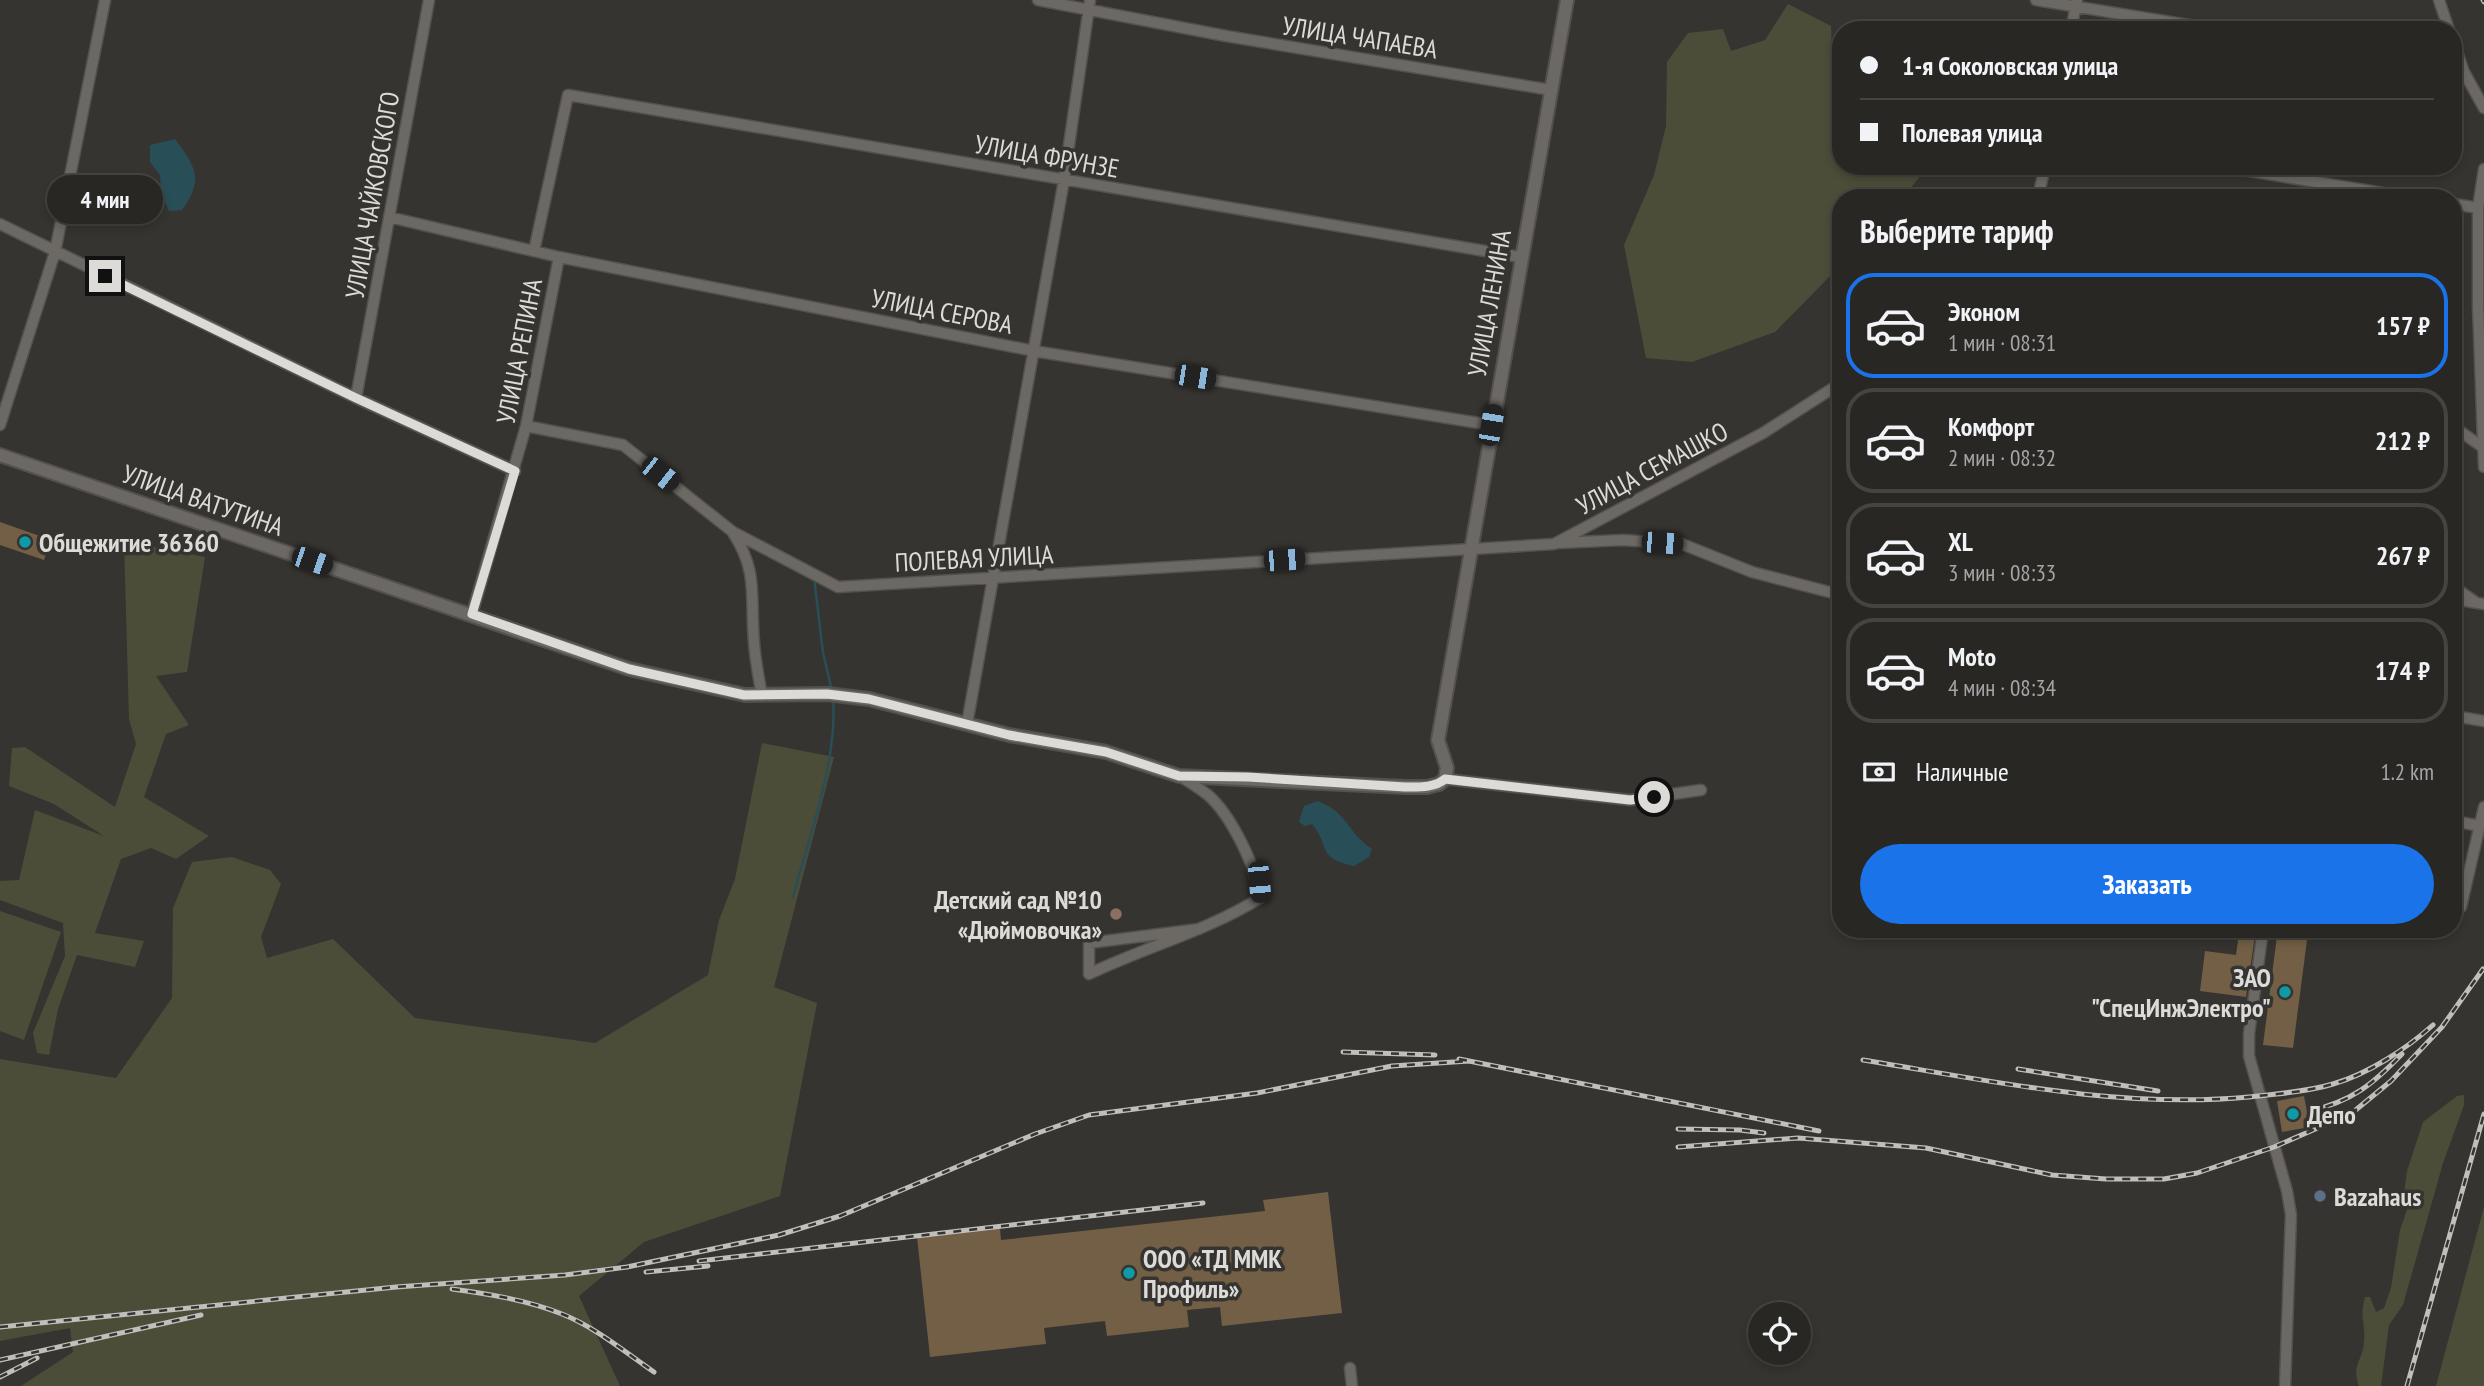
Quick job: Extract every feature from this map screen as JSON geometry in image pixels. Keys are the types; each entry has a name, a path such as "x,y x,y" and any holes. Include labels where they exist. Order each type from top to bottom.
{"street":[{"path":"0,425 55,252 105,0"},
{"name":"УЛИЦА ЧАЙКОВСКОГО","path":"356,398 429,0"},
{"name":"УЛИЦА ЧАПАЕВА","path":"1038,0 1089,5 1551,90"},
{"name":"УЛИЦА ЛЕНИНА","path":"1445,779 1447,768 1438,740 1520,257 1567,0"},
{"path":"2036,0 2077,3 2172,21"},
{"path":"2439,0 2446,21"},
{"path":"2073,21 2077,3"},
{"path":"967,724 1034,351 1089,5"},
{"path":"2462,75 2484,108"},
{"name":"УЛИЦА ФРУНЗЕ","path":"568,95 1520,257"},
{"name":"УЛИЦА РЕПИНА","path":"534,251 568,95"},
{"path":"2484,169 2478,208 2481,446 2484,467"},
{"path":"2274,175 2358,189"},
{"path":"2462,205 2478,208"},
{"name":"УЛИЦА СЕРОВА","path":"389,217 559,257 1034,351 1491,425"},
{"path":"0,224 356,398 515,471"},
{"name":"УЛИЦА РЕПИНА","path":"472,614 528,419 559,257"},
{"name":"УЛИЦА СЕМАШКО","path":"1470,548 1554,544 1763,433 1832,389"},
{"name":"ПОЛЕВАЯ УЛИЦА","path":"528,419 623,444 733,532 838,587 1470,548"},
{"path":"2462,433 2481,446"},
{"name":"УЛИЦА ВАТУТИНА","path":"0,455 629,669 744,695 831,695 869,699 1009,735 1106,752 1179,776 1248,777 1405,787 1427,787 1439,784 1445,779"},
{"path":"733,532 747,554 753,592 754,642 762,696"},
{"path":"1554,544 1623,540 1682,544 1752,572 1832,593"},
{"path":"2462,592 2479,602"},
{"path":"2462,717 2484,721"},
{"path":"1179,776 1209,796 1225,814 1259,882 1260,898 1238,912 1199,929 1128,955 1089,974 1089,943 1199,929"},
{"path":"1445,779 1630,800 1701,790"},
{"path":"2462,902 2484,807"},
{"path":"2462,823 2480,826"},
{"path":"2262,938 2249,1034 2249,1056 2287,1191 2291,1215 2285,1386"},
{"path":"1350,1368 1352,1386"}],"green space":[{"path":"1788,4 1831,26 1832,175 1921,175 1910,189 1832,189 1832,274 1775,332 1692,362 1646,358 1624,245 1654,175 1666,126 1667,62 1688,33 1723,29 1731,51 1765,40"},
{"path":"124,541 205,557 187,672 156,676 189,725 166,734 144,797 209,836 176,859 151,848 121,859 95,933 144,941 135,967 77,955 58,1009 49,1055 37,1053 33,1033 65,956 63,923 0,900 0,881 19,880 35,810 104,836 54,804 9,786 12,748 25,747 115,807 136,744 129,719"},
{"path":"762,743 834,757 774,987 817,1003 780,1196 644,1242 579,1296 620,1386 21,1386 73,1352 70,1328 0,1341 0,1059 116,1078 172,998 173,908 192,862 232,857 270,870 281,884 261,937 267,958 333,939 415,1018 595,1043 708,975 719,920 735,879"},
{"path":"0,911 61,932 24,1040 0,1031"},
{"path":"2464,1095 2464,1105 2443,1163 2403,1305 2389,1325 2381,1386 2359,1386 2356,1373 2364,1342 2363,1304 2365,1297 2370,1297 2376,1312 2384,1308 2391,1288 2400,1230 2410,1201 2404,1194 2407,1171 2423,1122 2457,1096"},
{"path":"2484,1207 2484,1386 2436,1386"}],"water":[{"path":"175,139 192,166 195,182 182,210 169,211 161,192 160,175 150,162 150,145"},
{"path":"1318,801 1342,817 1372,849 1369,857 1354,866 1329,855 1312,824 1305,826 1299,822 1304,806"}],"building":[{"name":"Общежитие 36360","path":"0,522 51,540 44,560 0,545"},
{"path":"2238,938 2255,938 2246,997 2200,991 2205,951 2236,955"},
{"name":"ЗАО \"СпецИнжЭлектро\"","path":"2277,938 2307,940 2293,1048 2263,1045"},
{"name":"Депо","path":"2304,1096 2310,1127 2282,1132 2277,1101"},
{"name":"ООО «ТД ММК Профиль»","path":"1328,1192 1342,1313 1222,1326 1220,1307 1187,1310 1189,1327 1107,1336 1105,1321 1044,1328 1046,1344 930,1357 917,1237 1000,1228 1001,1240 1265,1211 1263,1200"}],"waterway":[{"path":"814,577 823,653 832,691"},
{"path":"793,897 827,772 833,698"}],"railway":[{"path":"1678,1147 1798,1138 1926,1148 2052,1175 2164,1179 2197,1173 2274,1147 2352,1113 2391,1081 2442,1027 2483,969"},
{"path":"1863,1060 2007,1084 2103,1096 2200,1100 2249,1097 2312,1089 2346,1080 2386,1060 2433,1025"},
{"path":"1343,1052 1435,1055"},
{"path":"2310,1111 2350,1097 2381,1075 2402,1054"},
{"path":"1459,1059 1819,1131"},
{"path":"0,1327 627,1267 779,1235 840,1216 1035,1134 1089,1115 1257,1093 1392,1066 1469,1061"},
{"path":"2018,1069 2158,1091"},
{"path":"2407,1386 2484,1114"},
{"path":"1678,1129 1764,1133"},
{"path":"699,1261 1203,1203"},
{"path":"646,1272 708,1266"},
{"path":"452,1289 522,1301 562,1314 598,1333 654,1372"},
{"path":"0,1360 201,1315"},
{"path":"0,1377 37,1358"}],"place":[{"name":"Общежитие 36360","path":"25,542"},
{"name":"Детский сад №10 «Дюймовочка»","path":"1116,914"},
{"name":"ЗАО \"СпецИнжЭлектро\"","path":"2285,992"},
{"name":"Депо","path":"2293,1114"},
{"name":"Bazahaus","path":"2320,1196"},
{"name":"ООО «ТД ММК Профиль»","path":"1129,1273"}],"route":[{"path":"105,276 356,398 515,471 472,614 629,669 744,695 827,694 869,699 1009,735 1106,752 1179,776 1248,777 1405,787 1427,787 1439,784 1445,779 1630,800 1654,797"}]}
